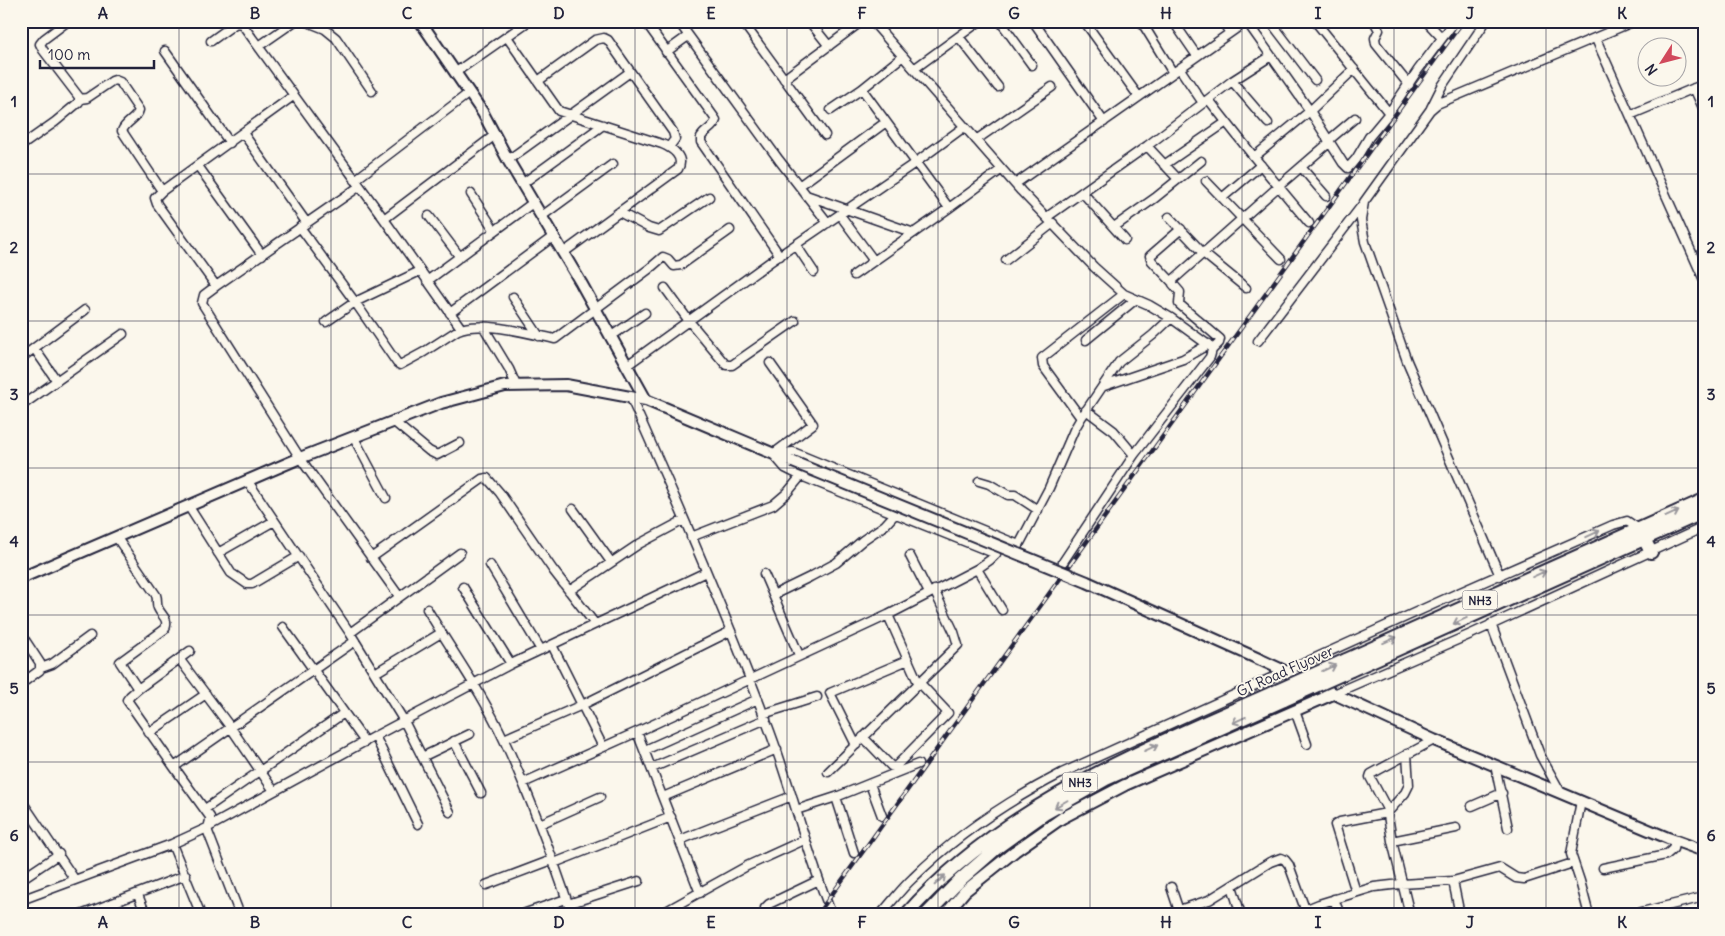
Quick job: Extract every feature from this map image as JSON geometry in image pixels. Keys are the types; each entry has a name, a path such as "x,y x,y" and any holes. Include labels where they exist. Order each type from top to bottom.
{"highway":[{"name":"GT Road Flyover","path":"1642,534 1704,500"},
{"name":"GT Road Flyover","path":"926,915 960,880 999,846 1044,814 1106,778 1282,695 1642,534 1704,512"},
{"path":"1642,534 1652,552"},
{"name":"GT Road Flyover","path":"906,915 951,870 994,835 1039,804 1103,769 1282,695"}],"street":[{"path":"68,21 40,44 80,99"},
{"path":"259,46 295,21"},
{"path":"305,21 325,29 336,38 372,91"},
{"path":"420,21 483,113 646,400"},
{"path":"456,72 529,21"},
{"path":"644,21 716,120 714,125 701,137 701,142 780,256"},
{"path":"678,21 828,223"},
{"path":"809,21 829,46"},
{"path":"784,79 862,21"},
{"path":"872,21 964,127 1070,244 1124,294 1171,318 1211,347"},
{"path":"914,69 980,21"},
{"path":"1000,21 1032,65"},
{"path":"1033,21 1104,122"},
{"path":"1084,21 1139,97"},
{"path":"1141,21 1176,71 1226,123 1309,223"},
{"path":"1173,21 1198,56"},
{"path":"1222,21 1230,33"},
{"path":"1270,21 1315,80"},
{"path":"1315,21 1389,113"},
{"path":"1374,21 1379,30 1375,38 1376,44 1409,84"},
{"path":"1426,21 1442,38"},
{"path":"1015,184 1247,22 1310,111 1345,166 1349,167 1455,21"},
{"path":"1258,341 1364,202 1430,110 1442,86 1486,21"},
{"path":"1430,110 1437,104 1454,96 1596,39 1635,21"},
{"path":"745,22 825,135"},
{"path":"211,41 238,23 242,24 461,328"},
{"path":"666,52 688,36"},
{"path":"959,36 998,87"},
{"path":"507,38 559,111 669,146 680,158 681,163 678,168 563,253"},
{"path":"538,81 599,38 608,40 675,136 669,146"},
{"path":"1596,39 1704,280"},
{"path":"165,51 230,143"},
{"path":"831,110 862,89 903,56"},
{"path":"1006,260 1082,192 1232,81 1272,56"},
{"path":"1254,157 1310,111 1354,69"},
{"path":"508,160 630,72"},
{"path":"1232,81 1268,123"},
{"path":"80,99 87,98 112,82 120,82 139,110 137,115 124,126 122,131 162,191"},
{"path":"1630,115 1704,84"},
{"path":"976,140 1052,87"},
{"path":"1694,88 1704,110"},
{"path":"862,89 949,208"},
{"path":"400,596 300,458 204,306 203,297 303,225 469,93"},
{"path":"216,286 155,201 157,195 293,96"},
{"path":"21,146 77,105 80,99"},
{"path":"1172,282 1356,118"},
{"path":"799,186 886,122"},
{"path":"1164,165 1226,123"},
{"path":"522,184 603,125"},
{"path":"626,366 688,320 964,127"},
{"path":"243,133 396,363 400,365 461,328 483,326 555,339 663,257 668,259 674,266 681,265 730,230"},
{"path":"384,219 496,135"},
{"path":"1146,146 1178,179"},
{"path":"1114,227 1201,160"},
{"path":"542,216 612,164"},
{"path":"1222,198 1261,165"},
{"path":"198,166 262,255"},
{"path":"1301,167 1326,196"},
{"path":"854,275 1002,169"},
{"path":"1206,181 1281,259"},
{"path":"1082,192 1125,240"},
{"path":"471,194 495,231"},
{"path":"806,195 914,233"},
{"path":"619,212 649,228 659,230 709,197"},
{"path":"427,281 534,202"},
{"path":"1364,202 1361,220 1365,242 1407,361 1419,393 1500,576"},
{"path":"840,215 874,261"},
{"path":"429,216 460,257"},
{"path":"1169,217 1203,253 1246,288"},
{"path":"1104,386 1183,360 1219,343 1220,339 1179,304 1180,292 1152,261 1150,256 1181,229"},
{"path":"450,312 554,236"},
{"path":"796,245 814,272"},
{"path":"326,322 355,302 420,271"},
{"path":"664,288 724,364 730,366 795,321"},
{"path":"1081,418 1044,366 1042,358 1124,294"},
{"path":"513,297 539,336"},
{"path":"1086,340 1135,300"},
{"path":"21,358 85,310"},
{"path":"610,337 645,313"},
{"path":"773,454 793,452 1019,545 1086,410 1119,362 1171,318"},
{"path":"483,326 509,369 516,385"},
{"path":"21,406 123,334"},
{"path":"1063,562 1134,455 1210,357 1211,347"},
{"path":"34,348 56,381"},
{"path":"770,363 813,424 773,454"},
{"path":"21,578 247,480 441,403 497,387 566,385 646,400 773,454 1071,575 1286,671 1434,740 1704,851"},
{"path":"630,396 731,631 765,716 792,796 804,840 832,915"},
{"path":"1086,410 1114,431 1134,455"},
{"path":"393,421 436,455 442,454 460,443"},
{"path":"354,438 386,498"},
{"path":"523,783 888,615 978,568 996,554 801,476 785,468 773,454"},
{"path":"691,537 773,505 787,493 801,476"},
{"path":"371,558 485,478 500,493 595,624"},
{"path":"247,480 375,673 404,721 450,812"},
{"path":"979,481 989,484 1008,495 1015,494 1038,510"},
{"path":"188,507 235,577 249,585 299,556"},
{"path":"573,509 611,562"},
{"path":"773,595 836,563 863,540 885,525 895,514"},
{"path":"570,591 644,541 684,520"},
{"path":"218,553 274,521"},
{"path":"880,915 912,878 979,823 1062,772 1613,525 1626,521 1642,534"},
{"path":"945,915 965,892 1015,851 1062,818 1125,785 1491,624 1704,527"},
{"path":"117,538 156,595 158,599 157,607 167,623 165,628 120,662 138,689"},
{"path":"350,633 460,553"},
{"path":"828,772 958,645 910,556"},
{"path":"490,565 541,650"},
{"path":"978,568 1002,610"},
{"path":"21,900 172,844 208,828 511,664 706,572"},
{"path":"764,574 799,655"},
{"path":"463,588 511,664"},
{"path":"427,609 474,684 504,739 540,824 572,915"},
{"path":"863,737 894,767 948,713 919,683 888,615"},
{"path":"1491,624 1540,755 1561,793"},
{"path":"284,627 365,742"},
{"path":"504,739 582,704 731,631"},
{"path":"375,673 441,633"},
{"path":"21,634 41,668"},
{"path":"21,684 41,668 52,664 90,636"},
{"path":"174,768 355,641"},
{"path":"552,645 603,747"},
{"path":"190,651 138,689 127,700 211,819 208,828 240,915"},
{"path":"180,660 231,728 274,791"},
{"path":"856,745 830,693 908,660"},
{"path":"149,732 206,694"},
{"path":"652,768 765,716 817,697"},
{"path":"645,750 758,699"},
{"path":"1295,711 1307,744"},
{"path":"205,809 344,714"},
{"path":"636,732 645,750 700,893"},
{"path":"422,757 470,734"},
{"path":"375,736 418,824"},
{"path":"1410,915 1401,884 1385,806 1370,777 1371,774 1434,740"},
{"path":"454,741 481,793"},
{"path":"663,797 777,750"},
{"path":"1356,892 1335,825 1340,822 1387,813 1405,793 1409,785 1407,754"},
{"path":"796,810 836,797 918,764"},
{"path":"1495,765 1508,828"},
{"path":"870,784 882,816"},
{"path":"1472,806 1502,793"},
{"path":"680,840 792,796"},
{"path":"540,824 600,797"},
{"path":"836,797 854,853"},
{"path":"21,800 75,880"},
{"path":"1581,801 1571,850 1588,915"},
{"path":"486,885 671,817"},
{"path":"1392,841 1456,828"},
{"path":"659,915 747,866 804,840"},
{"path":"1603,868 1666,855 1673,849 1675,840"},
{"path":"172,844 201,915"},
{"path":"21,876 26,876 58,854"},
{"path":"1171,887 1180,912 1205,902 1270,862 1281,858 1288,865 1298,913 1334,899 1374,887 1453,881 1500,868 1516,878 1524,879 1573,863"},
{"path":"81,915 186,875"},
{"path":"767,915 765,908 769,904 819,880"},
{"path":"520,915 640,881"},
{"path":"1453,881 1460,915"},
{"path":"1232,886 1241,915"},
{"path":"138,894 146,915"},
{"path":"1629,915 1704,897"},
{"path":"1334,899 1340,915"}],"railway":[{"path":"817,915 1463,21"}]}
